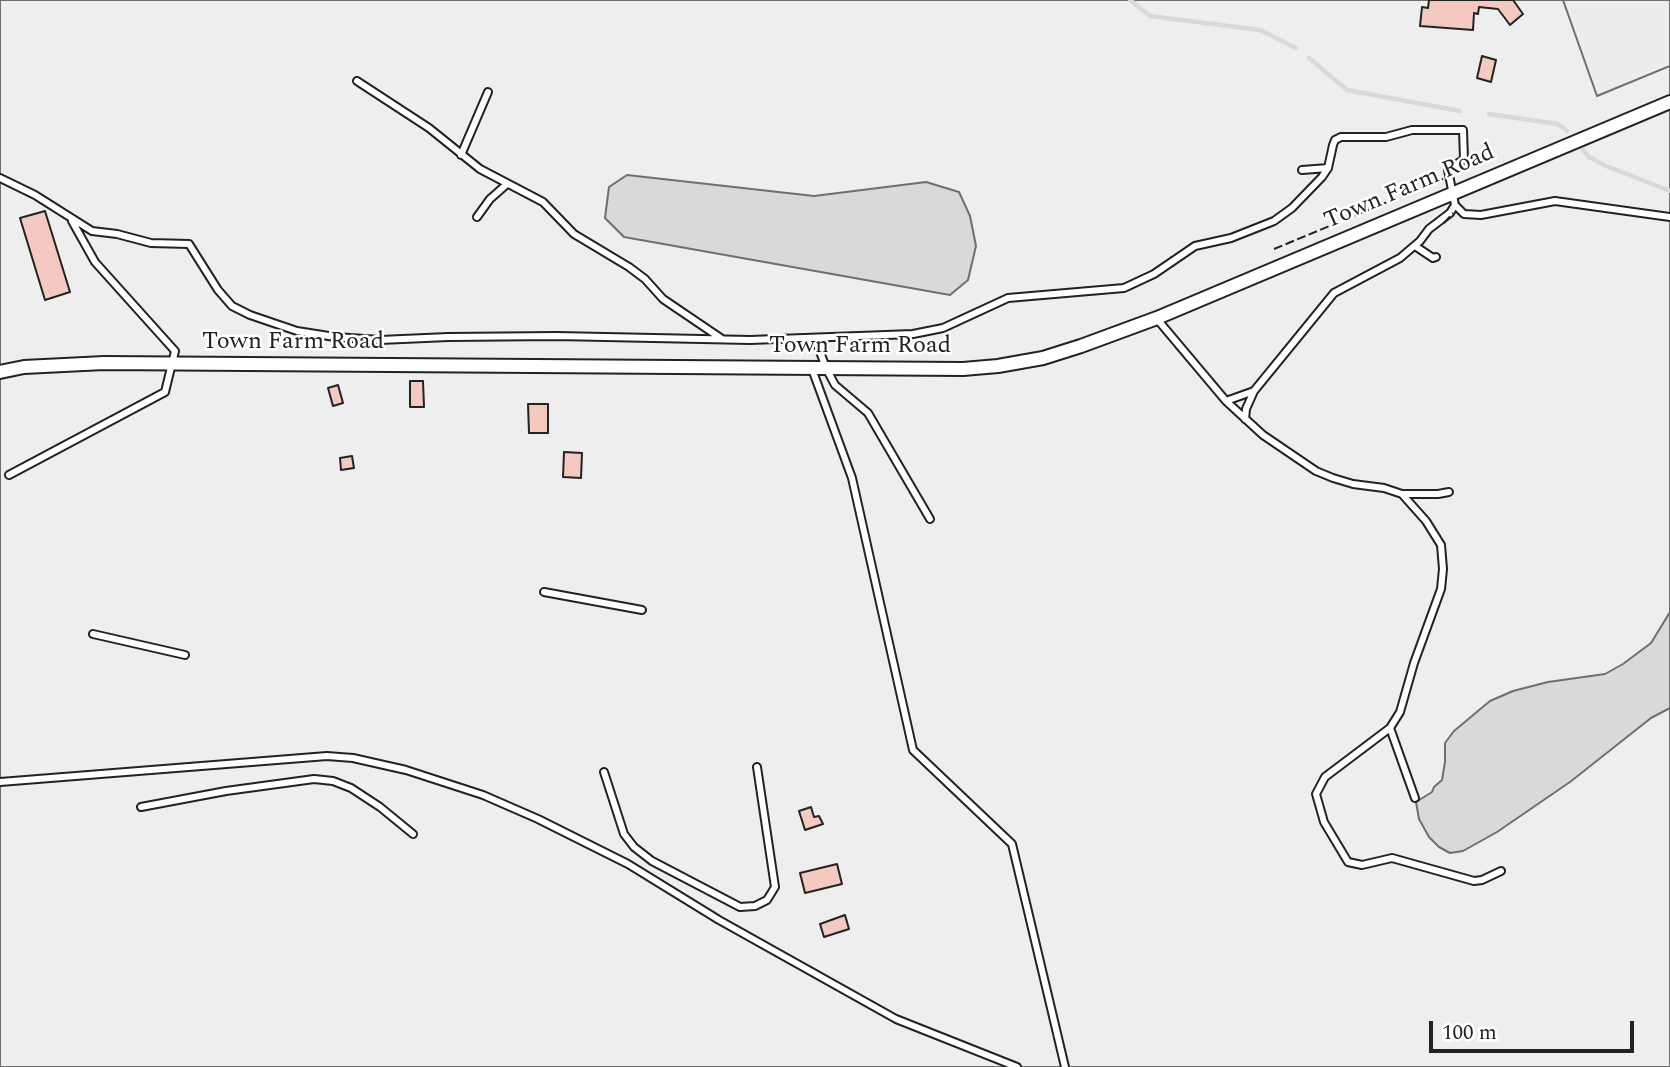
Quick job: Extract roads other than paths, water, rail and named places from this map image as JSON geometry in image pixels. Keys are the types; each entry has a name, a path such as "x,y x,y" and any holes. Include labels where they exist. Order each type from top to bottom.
{"street":[{"name":"Town Farm Road","path":"0,372 68,363 963,369 998,366 1043,358 1157,318 1454,199 1670,102"}],"lane":[{"path":"357,81 429,128 480,169 543,202 574,234 629,267 645,279 663,299 724,340"},
{"path":"461,155 488,92"},
{"path":"0,178 34,195 92,231 151,243 189,244 218,290 232,306 250,315 297,331 380,340 448,337 724,340 913,334 943,328 1008,298 1124,288 1154,274 1195,246 1231,238 1274,222 1292,208 1328,169 1335,140 1341,137 1386,137 1412,130 1463,130 1464,159 1448,170 1454,199 1464,214 1482,215 1555,201 1670,217"},
{"path":"1302,170 1328,169"},
{"path":"477,217 490,199 507,184"},
{"path":"1245,419 1254,390 1334,293 1400,258 1415,246 1429,229 1450,213 1454,199"},
{"path":"9,475 165,392 175,351 95,262 71,219"},
{"path":"1415,246 1433,258 1437,257"},
{"path":"1157,318 1226,401 1263,435 1316,471 1353,484 1384,488 1402,494 1449,492"},
{"path":"816,338 835,385 868,413 930,519"},
{"path":"812,368 852,478 913,750 1012,844 1065,1067"},
{"path":"1226,401 1254,390"},
{"path":"1402,494 1426,521 1441,545 1441,589 1414,663 1400,712 1390,728 1325,777 1316,794 1324,822 1348,862 1362,865 1392,858 1474,881 1501,871"},
{"path":"544,592 642,610"},
{"path":"93,634 185,655"},
{"path":"1390,728 1415,798"},
{"path":"0,782 327,756 353,758 406,770 483,795 538,819 628,864 719,920 896,1019 1017,1067"},
{"path":"604,772 624,834 634,847 652,861 740,908 755,906 767,900 775,887 757,767"},
{"path":"141,807 226,791 314,779 333,781 351,788 413,834"}],"waterway":[{"path":"1130,0 1150,16 1260,30 1296,48"},
{"path":"1309,58 1347,90 1460,111"},
{"path":"1489,114 1558,124 1567,131"},
{"path":"1583,150 1589,157 1606,166 1670,191"}]}
